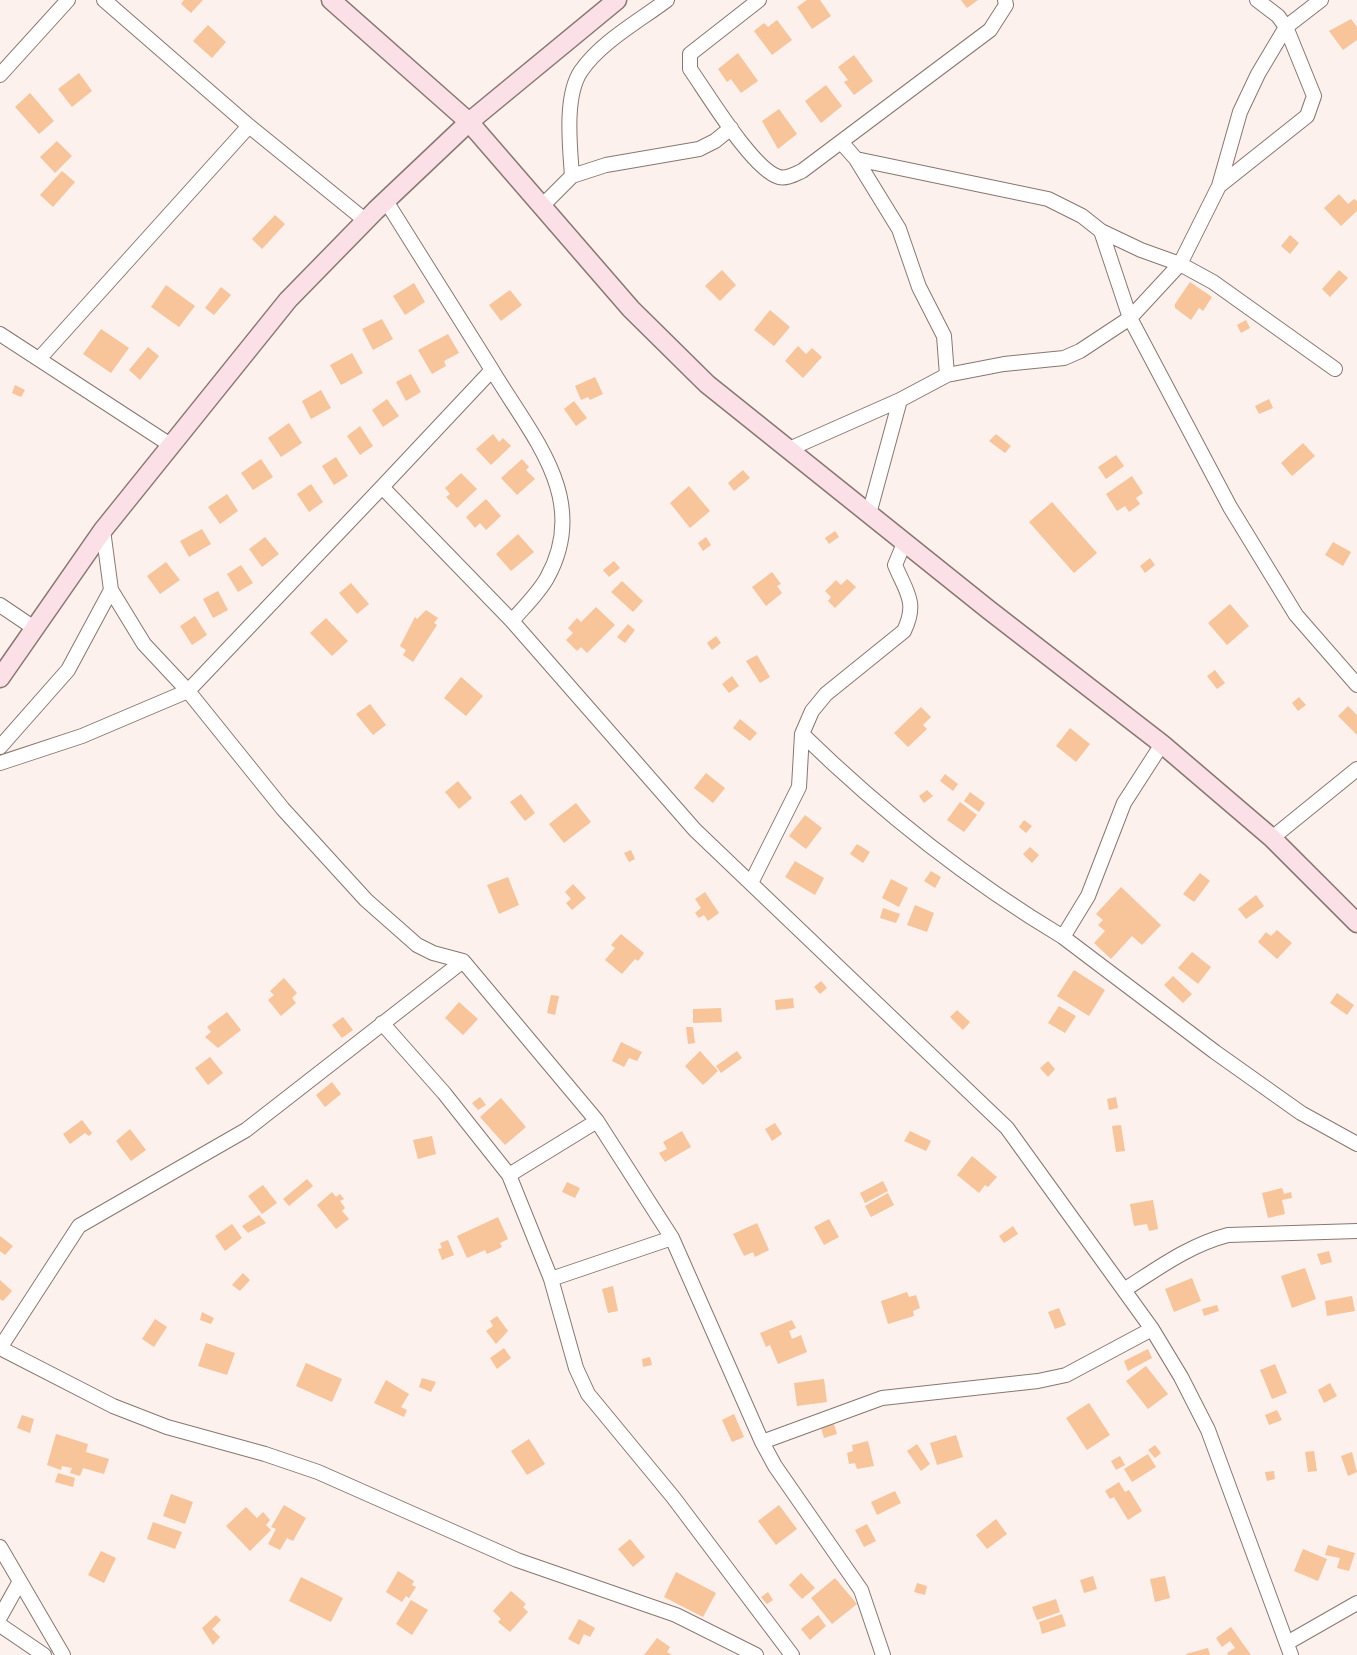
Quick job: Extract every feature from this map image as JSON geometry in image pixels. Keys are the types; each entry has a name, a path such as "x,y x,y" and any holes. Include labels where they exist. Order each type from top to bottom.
{"street":[{"path":"0,75 68,0"},
{"path":"104,0 249,126 366,221"},
{"path":"331,0 469,122 631,309 672,351 734,408 1162,744 1272,838 1357,923"},
{"path":"572,176 569,134 572,98 580,72 603,48 667,0"},
{"path":"759,0 690,54 688,62 690,69 746,149 778,177 786,177 802,171 990,30 1006,5 1005,0"},
{"path":"1219,186 1306,116 1312,106 1314,96 1286,27 1278,15 1257,0"},
{"path":"787,450 900,400 947,375 1004,364 1064,358 1080,351 1130,318 1180,264 1219,186 1240,112 1286,27 1321,0"},
{"path":"0,678 103,530 288,300 386,201 469,122 610,4"},
{"path":"39,359 249,126"},
{"path":"543,205 572,176 606,165 699,149 715,141 731,128"},
{"path":"841,142 856,159 899,229 919,287 944,336 947,375"},
{"path":"856,159 1048,199 1082,216 1101,231 1141,250 1180,264 1213,282 1335,369"},
{"path":"386,201 553,472 561,494 564,516 562,542 546,579 512,621"},
{"path":"1101,231 1130,318 1230,507 1296,615 1357,685"},
{"path":"0,334 172,446"},
{"path":"0,763 82,736 188,691 492,370"},
{"path":"869,514 900,400"},
{"path":"382,487 512,621 695,830 1007,1128 1152,1329 1181,1377 1208,1430 1289,1649 1357,1603"},
{"path":"103,530 111,590 144,644 188,691 283,809 366,900 417,945 433,953 463,961 597,1121 672,1238 762,1442 775,1466 861,1590 883,1655"},
{"path":"751,884 799,787 802,734 812,711 826,694 904,631 911,616 912,603 895,565 905,541"},
{"path":"0,747 68,670 111,590"},
{"path":"0,605 34,628"},
{"path":"802,734 859,789 935,851 1015,908 1064,937 1225,1059 1301,1113 1357,1144"},
{"path":"1064,937 1088,896 1124,803 1162,744"},
{"path":"1272,838 1357,769"},
{"path":"463,961 235,1138 79,1226 0,1348 113,1406 167,1427 265,1454 318,1472 517,1560 676,1615 756,1655"},
{"path":"382,1023 444,1093 509,1175 551,1279 576,1368 588,1394 673,1497 792,1655"},
{"path":"509,1175 597,1121"},
{"path":"1124,1290 1182,1253 1211,1239 1228,1235 1357,1231"},
{"path":"551,1279 672,1238"},
{"path":"762,1442 882,1398 1038,1381 1066,1375 1152,1329"},
{"path":"0,1547 63,1655"},
{"path":"0,1617 19,1583"},
{"path":"0,1625 44,1655"}],"building":[{"path":"184,0 203,0 191,13 181,4"},
{"path":"807,0 820,0 831,16 812,29 797,7"},
{"path":"961,0 978,0 967,8"},
{"path":"1351,19 1357,27 1357,40 1343,50 1329,31"},
{"path":"777,20 792,40 772,55 754,31 764,23 768,27"},
{"path":"208,25 226,42 212,58 193,41"},
{"path":"738,53 758,81 741,93 731,79 727,82 718,69"},
{"path":"854,55 873,81 854,95 844,82 848,80 838,67"},
{"path":"79,73 92,91 72,107 58,89"},
{"path":"826,85 842,106 821,123 805,101"},
{"path":"30,93 54,121 39,134 15,107"},
{"path":"779,109 797,134 778,149 762,121"},
{"path":"57,141 72,156 55,173 40,157"},
{"path":"62,171 75,182 53,207 40,195"},
{"path":"1339,194 1348,204 1354,199 1357,201 1357,211 1341,226 1324,208"},
{"path":"275,215 285,224 262,249 252,239"},
{"path":"1290,235 1299,243 1290,254 1281,246"},
{"path":"722,270 736,285 720,301 705,286"},
{"path":"1339,270 1348,278 1330,297 1322,289"},
{"path":"1190,282 1212,297 1203,311 1199,308 1191,320 1175,308 1175,304"},
{"path":"414,283 425,302 405,315 393,296"},
{"path":"166,285 195,306 179,327 151,307"},
{"path":"221,287 231,295 214,315 205,308"},
{"path":"510,290 522,305 501,321 489,305"},
{"path":"770,310 790,327 774,346 754,330"},
{"path":"382,319 393,339 373,350 362,329"},
{"path":"1246,320 1250,328 1241,333 1237,325"},
{"path":"101,329 129,348 111,373 83,354"},
{"path":"448,334 459,353 444,361 446,366 432,374 418,350"},
{"path":"798,346 806,354 812,348 822,357 803,378 785,361"},
{"path":"148,347 159,356 140,380 129,370"},
{"path":"352,353 363,373 341,385 330,365"},
{"path":"411,374 421,392 406,401 396,382"},
{"path":"595,377 603,394 590,400 588,397 581,400 575,386"},
{"path":"15,385 25,390 21,397 12,393"},
{"path":"321,390 331,408 311,419 302,401"},
{"path":"387,399 399,416 383,427 372,410"},
{"path":"1269,399 1273,408 1259,414 1255,406"},
{"path":"574,401 587,418 576,426 564,409"},
{"path":"289,423 302,443 281,457 268,438"},
{"path":"360,426 373,446 360,455 347,436"},
{"path":"493,434 499,442 503,438 511,446 491,465 476,449"},
{"path":"996,434 1011,446 1005,453 989,441"},
{"path":"1303,443 1315,456 1292,476 1281,463"},
{"path":"1116,455 1124,466 1106,479 1098,467"},
{"path":"336,457 348,476 334,485 322,466"},
{"path":"261,459 273,477 253,490 241,473"},
{"path":"522,459 529,467 526,470 535,479 517,495 501,478"},
{"path":"743,470 750,478 734,491 728,483"},
{"path":"461,473 477,489 457,508 446,497 450,494 445,488"},
{"path":"1132,476 1143,493 1136,498 1140,504 1129,512 1125,506 1117,511 1106,494"},
{"path":"311,484 323,502 309,512 297,494"},
{"path":"689,486 710,511 690,528 670,503"},
{"path":"227,494 238,511 220,524 208,507"},
{"path":"486,499 501,516 486,530 480,523 475,528 466,517"},
{"path":"1052,502 1097,553 1074,573 1029,522"},
{"path":"202,529 211,544 189,557 180,541"},
{"path":"835,531 839,537 829,544 825,538"},
{"path":"518,534 534,552 511,571 496,554"},
{"path":"265,537 279,554 262,567 249,549"},
{"path":"706,537 711,545 703,551 698,543"},
{"path":"1333,542 1351,552 1343,566 1325,555"},
{"path":"1150,558 1155,565 1145,573 1140,566"},
{"path":"614,561 620,568 609,577 603,570"},
{"path":"166,562 180,580 160,594 147,576"},
{"path":"241,565 253,583 238,592 227,574"},
{"path":"772,572 781,584 777,586 782,593 766,606 752,587"},
{"path":"847,579 856,587 835,608 828,601 831,597 825,591 836,580 841,585"},
{"path":"622,581 643,601 633,612 611,592"},
{"path":"351,583 369,604 357,614 339,593"},
{"path":"218,591 228,610 213,618 203,599"},
{"path":"1230,604 1249,626 1227,645 1208,623"},
{"path":"596,607 615,625 587,653 581,647 577,651 566,640 573,633 568,628 577,618 581,622"},
{"path":"426,610 438,618 434,623 437,625 413,662 403,655 406,650 400,646 415,617 417,619"},
{"path":"195,616 207,635 192,645 180,626"},
{"path":"326,618 348,641 332,656 310,633"},
{"path":"628,624 635,630 625,643 617,637"},
{"path":"716,636 721,643 712,650 707,643"},
{"path":"757,655 770,677 760,683 746,661"},
{"path":"1215,670 1225,683 1217,689 1207,676"},
{"path":"732,676 739,686 729,693 722,684"},
{"path":"461,677 483,696 466,716 444,698"},
{"path":"1299,697 1306,705 1298,711 1292,703"},
{"path":"370,704 386,725 373,735 356,714"},
{"path":"1348,706 1357,715 1357,735 1338,716"},
{"path":"921,707 931,717 923,725 927,729 908,747 894,733"},
{"path":"740,719 757,733 750,741 733,728"},
{"path":"1070,728 1090,744 1076,762 1056,746"},
{"path":"706,773 725,788 713,803 694,788"},
{"path":"945,774 958,784 953,791 940,781"},
{"path":"458,781 472,798 459,809 445,792"},
{"path":"927,790 933,796 924,803 919,796"},
{"path":"970,792 985,803 979,812 964,801"},
{"path":"521,794 535,813 525,821 510,802"},
{"path":"960,802 977,815 964,832 947,820"},
{"path":"576,803 591,822 564,843 549,824"},
{"path":"805,815 822,828 806,849 789,836"},
{"path":"1024,820 1032,826 1026,833 1019,827"},
{"path":"857,844 870,852 863,863 850,854"},
{"path":"1030,847 1039,855 1032,863 1023,854"},
{"path":"631,850 635,859 629,862 624,853"},
{"path":"795,861 824,878 815,895 785,877"},
{"path":"931,871 941,877 935,888 924,881"},
{"path":"1200,873 1210,881 1194,902 1183,894"},
{"path":"508,877 519,905 499,914 487,885"},
{"path":"891,879 908,888 899,907 882,898"},
{"path":"573,884 586,898 572,910 566,903 571,899 565,892"},
{"path":"1121,887 1161,925 1142,945 1132,936 1111,959 1094,943 1105,931 1098,925 1103,920 1096,914"},
{"path":"705,892 719,913 708,921 704,915 699,918 695,913 701,908 695,899"},
{"path":"1256,895 1264,906 1246,919 1238,909"},
{"path":"915,905 934,913 927,932 907,925"},
{"path":"883,908 900,914 896,923 880,918"},
{"path":"1277,930 1292,943 1277,959 1258,942 1266,932 1271,936"},
{"path":"621,934 644,953 638,961 635,959 622,974 605,960 615,948 611,945"},
{"path":"1192,952 1211,967 1198,984 1178,968"},
{"path":"1074,970 1105,990 1089,1016 1057,996"},
{"path":"1173,976 1192,994 1183,1003 1164,985"},
{"path":"284,978 297,993 292,998 296,1003 281,1016 268,1000 274,995 270,991"},
{"path":"821,981 827,988 820,994 814,987"},
{"path":"1337,993 1354,1005 1347,1015 1330,1003"},
{"path":"551,995 559,996 555,1015 547,1013"},
{"path":"793,998 794,1008 776,1010 775,1000"},
{"path":"459,1002 478,1019 463,1035 445,1018"},
{"path":"1059,1006 1076,1016 1065,1033 1048,1023"},
{"path":"721,1008 722,1022 693,1023 693,1009"},
{"path":"957,1010 970,1022 963,1030 950,1017"},
{"path":"227,1012 241,1030 218,1048 205,1037 211,1032 207,1027"},
{"path":"343,1017 353,1030 342,1038 332,1025"},
{"path":"686,1027 693,1027 695,1043 688,1044"},
{"path":"621,1042 642,1052 637,1061 629,1058 624,1067 612,1061"},
{"path":"700,1051 718,1071 703,1085 685,1066"},
{"path":"737,1051 742,1058 721,1073 716,1066"},
{"path":"210,1057 223,1073 208,1085 195,1068"},
{"path":"1048,1061 1055,1069 1048,1077 1040,1068"},
{"path":"332,1082 341,1094 325,1107 316,1095"},
{"path":"480,1097 486,1105 478,1110 472,1103"},
{"path":"1116,1097 1118,1108 1109,1110 1107,1099"},
{"path":"501,1098 526,1127 505,1145 480,1117"},
{"path":"82,1120 92,1133 89,1136 85,1133 70,1144 63,1134"},
{"path":"775,1123 782,1134 772,1141 765,1129"},
{"path":"1121,1125 1125,1151 1116,1152 1112,1126"},
{"path":"130,1129 146,1150 131,1161 116,1141"},
{"path":"682,1131 691,1147 665,1162 659,1153 667,1149 663,1142"},
{"path":"910,1131 931,1141 926,1151 904,1141"},
{"path":"432,1136 436,1154 418,1159 413,1140"},
{"path":"972,1156 997,1177 988,1187 985,1185 979,1193 957,1175"},
{"path":"307,1179 313,1186 289,1206 283,1199"},
{"path":"883,1181 888,1191 865,1203 860,1193"},
{"path":"567,1182 580,1188 575,1198 562,1192"},
{"path":"263,1185 277,1203 262,1214 248,1196"},
{"path":"1282,1188 1284,1194 1291,1192 1292,1198 1282,1200 1285,1214 1268,1218 1262,1193"},
{"path":"332,1192 336,1197 340,1194 344,1199 340,1201 345,1208 342,1211 349,1219 336,1229 317,1205"},
{"path":"888,1193 894,1205 871,1217 865,1206"},
{"path":"1153,1200 1158,1229 1149,1231 1147,1224 1134,1226 1130,1204"},
{"path":"259,1215 266,1223 248,1233 242,1226"},
{"path":"498,1217 508,1239 500,1243 502,1247 487,1254 485,1250 467,1258 457,1236"},
{"path":"829,1219 839,1237 824,1245 814,1227"},
{"path":"757,1223 769,1250 755,1257 753,1252 744,1256 733,1234"},
{"path":"232,1224 242,1238 225,1251 215,1236"},
{"path":"1013,1226 1018,1234 1004,1243 999,1236"},
{"path":"0,1236 13,1246 5,1255 0,1251"},
{"path":"448,1240 454,1255 442,1260 438,1249 442,1248 440,1243"},
{"path":"1329,1251 1332,1262 1321,1265 1317,1254"},
{"path":"1305,1268 1316,1299 1292,1308 1281,1276"},
{"path":"243,1273 250,1280 240,1291 232,1285"},
{"path":"1192,1278 1201,1301 1174,1312 1165,1289"},
{"path":"0,1280 12,1291 3,1301 0,1299"},
{"path":"613,1286 618,1311 608,1313 602,1289"},
{"path":"907,1292 909,1297 916,1295 920,1308 913,1311 914,1316 888,1324 881,1301"},
{"path":"1352,1296 1355,1311 1327,1316 1325,1301"},
{"path":"1217,1305 1219,1311 1204,1316 1202,1309"},
{"path":"1059,1308 1066,1325 1055,1329 1048,1312"},
{"path":"202,1312 214,1318 211,1324 200,1320"},
{"path":"497,1316 508,1331 496,1344 486,1331 493,1326 490,1321"},
{"path":"155,1319 167,1327 154,1347 142,1339"},
{"path":"792,1320 796,1328 789,1331 792,1339 801,1335 807,1352 778,1364 770,1345 766,1347 760,1333"},
{"path":"206,1343 235,1353 227,1375 198,1366"},
{"path":"504,1348 511,1358 497,1369 490,1358"},
{"path":"1148,1349 1152,1358 1128,1371 1124,1361"},
{"path":"650,1357 652,1365 643,1367 642,1359"},
{"path":"306,1363 342,1379 332,1402 296,1386"},
{"path":"1275,1364 1287,1393 1272,1399 1260,1370"},
{"path":"1146,1366 1168,1394 1148,1409 1126,1381"},
{"path":"422,1378 436,1382 431,1392 419,1387"},
{"path":"824,1379 827,1402 797,1406 794,1383"},
{"path":"386,1380 409,1394 401,1407 407,1410 404,1417 374,1403"},
{"path":"1330,1383 1337,1396 1324,1403 1318,1390"},
{"path":"1089,1403 1110,1435 1087,1450 1066,1418"},
{"path":"1277,1410 1282,1420 1269,1425 1265,1415"},
{"path":"734,1414 744,1437 732,1442 722,1420"},
{"path":"22,1415 34,1419 30,1433 17,1428"},
{"path":"834,1424 837,1434 824,1438 821,1428"},
{"path":"56,1434 88,1444 86,1452 109,1459 104,1474 83,1468 80,1476 70,1473 72,1468 62,1466 61,1470 47,1465"},
{"path":"956,1435 963,1457 937,1465 930,1443"},
{"path":"529,1439 545,1464 527,1475 511,1451"},
{"path":"868,1441 874,1466 857,1469 855,1463 849,1464 847,1453 853,1451 852,1445"},
{"path":"917,1444 930,1464 921,1471 907,1451"},
{"path":"1155,1445 1161,1453 1155,1458 1148,1450"},
{"path":"1314,1451 1317,1471 1308,1472 1305,1452"},
{"path":"1352,1452 1357,1472 1348,1476 1341,1456"},
{"path":"1148,1454 1156,1467 1132,1482 1124,1469"},
{"path":"1120,1456 1125,1465 1116,1470 1111,1461"},
{"path":"1274,1471 1275,1479 1267,1481 1265,1472"},
{"path":"58,1473 75,1478 73,1487 55,1482"},
{"path":"1119,1482 1125,1492 1129,1490 1142,1511 1128,1520 1114,1497 1110,1499 1105,1491"},
{"path":"895,1491 901,1503 877,1515 871,1502"},
{"path":"171,1494 193,1502 185,1524 163,1516"},
{"path":"284,1505 306,1518 293,1541 287,1538 280,1550 268,1544 276,1529 271,1527"},
{"path":"779,1505 797,1529 776,1545 758,1521"},
{"path":"246,1507 257,1518 263,1512 270,1520 266,1525 271,1530 250,1551 226,1526"},
{"path":"996,1519 1007,1534 987,1549 976,1535"},
{"path":"153,1522 182,1532 175,1549 147,1539"},
{"path":"867,1524 876,1541 864,1547 855,1530"},
{"path":"630,1539 645,1557 633,1567 618,1549"},
{"path":"1328,1545 1355,1553 1349,1571 1337,1568 1340,1558 1325,1555"},
{"path":"1303,1549 1327,1559 1318,1581 1294,1571"},
{"path":"101,1551 116,1558 104,1583 88,1575"},
{"path":"398,1571 414,1581 412,1585 416,1587 409,1598 406,1596 402,1602 386,1592"},
{"path":"676,1572 716,1593 703,1617 664,1597"},
{"path":"801,1573 815,1588 802,1599 789,1585"},
{"path":"1093,1576 1097,1589 1084,1593 1080,1580"},
{"path":"1165,1576 1170,1598 1155,1602 1150,1579"},
{"path":"301,1577 343,1598 331,1622 289,1601"},
{"path":"835,1578 857,1604 832,1624 811,1598"},
{"path":"917,1583 927,1586 925,1595 914,1592"},
{"path":"511,1591 526,1604 523,1607 528,1612 510,1632 498,1622 501,1619 493,1611"},
{"path":"768,1592 773,1600 767,1604 761,1597"},
{"path":"1056,1599 1060,1612 1037,1620 1032,1607"},
{"path":"411,1600 428,1610 412,1635 396,1624"},
{"path":"1062,1614 1066,1626 1042,1634 1039,1622"},
{"path":"216,1615 221,1620 212,1629 220,1637 213,1645 202,1628"},
{"path":"818,1615 826,1626 810,1640 801,1629"},
{"path":"579,1619 595,1628 590,1637 584,1634 579,1645 568,1639"},
{"path":"1231,1627 1251,1655 1228,1655 1227,1653 1235,1648 1230,1641 1222,1647 1216,1638"},
{"path":"657,1638 670,1647 667,1652 672,1655 644,1655"},
{"path":"1208,1648 1210,1655 1186,1655 1186,1654"}]}
